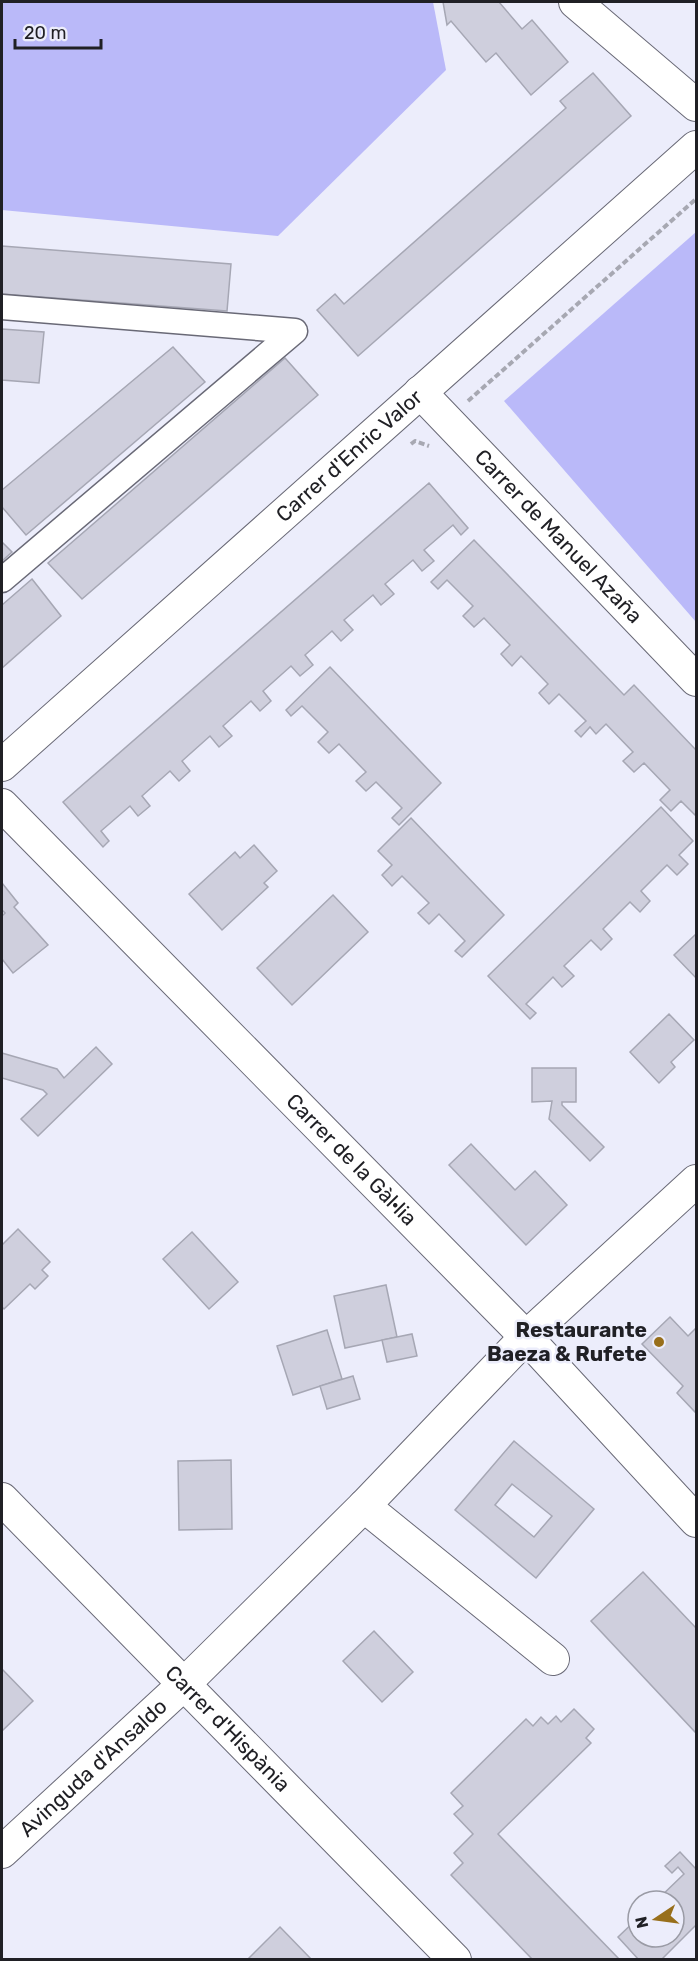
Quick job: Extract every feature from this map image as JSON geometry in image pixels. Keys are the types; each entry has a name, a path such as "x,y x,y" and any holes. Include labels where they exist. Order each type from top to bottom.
{"street":[{"path":"575,2 696,105"},
{"name":"Carrer d'Enric Valor","path":"2,765 696,147"},
{"path":"2,307 296,331 2,580"},
{"name":"Carrer de Manuel Azaña","path":"420,392 696,680"},
{"name":"Carrer de la Gàl·lia","path":"2,805 526,1337 696,1521"},
{"name":"Avinguda d'Ansaldo","path":"2,1852 175,1692 364,1506 526,1337 696,1180"},
{"name":"Carrer d'Hispània","path":"2,1499 175,1692 425,1959"},
{"path":"364,1506 553,1659"},
{"name":"Carrer d'Hispània","path":"2,1530 455,1959"}],"path":[{"path":"406,449 415,441 451,454 482,427 468,401 696,199"}],"shaded area":[{"path":"2,2 433,2 446,70 278,236 2,210"},
{"path":"696,232 696,622 504,401"}],"building":[{"path":"443,2 499,2 522,29 532,20 568,62 531,95 496,53 486,62 451,21 447,25"},
{"path":"593,73 631,116 358,356 317,310 335,294 344,304 566,108 560,101"},
{"path":"2,246 231,264 227,311 2,294"},
{"path":"2,329 44,332 39,383 2,380"},
{"path":"173,347 205,382 26,535 2,507 2,490"},
{"path":"285,358 318,395 82,599 48,563"},
{"path":"429,483 468,528 461,535 453,525 424,550 434,561 422,571 413,560 385,584 394,594 381,605 373,595 344,620 353,630 341,641 332,631 305,655 313,665 300,676 291,666 263,691 271,701 260,711 251,701 223,726 232,736 219,747 210,736 182,761 190,771 179,781 170,771 142,796 150,806 138,816 130,806 101,831 109,841 103,847 63,802"},
{"path":"474,540 624,695 634,685 696,750 695,815 681,801 671,811 660,800 670,790 644,763 634,772 623,761 633,752 606,724 596,734 590,727 581,737 575,731 586,721 559,694 549,704 539,693 548,684 521,656 512,666 501,654 510,645 484,618 474,627 463,616 473,606 447,580 438,589 431,582"},
{"path":"2,542 12,552 2,561"},
{"path":"32,579 61,616 2,668 2,605"},
{"path":"330,667 441,783 399,825 392,818 402,808 376,782 366,791 356,781 366,772 339,744 329,753 318,742 328,732 302,706 291,716 286,710"},
{"path":"661,807 693,841 679,855 688,864 677,875 667,865 641,891 650,901 640,912 630,902 603,929 612,939 601,950 591,940 564,966 574,976 562,987 553,977 526,1004 536,1013 530,1019 488,976"},
{"path":"411,818 504,915 462,957 455,951 465,941 439,914 429,924 418,913 429,903 402,876 392,886 382,875 392,865 378,851"},
{"path":"254,845 277,871 264,883 268,887 222,930 189,894 235,852 240,858"},
{"path":"2,883 18,903 14,907 48,945 13,973 2,959 2,916 5,913 2,910"},
{"path":"333,895 368,932 292,1005 257,968"},
{"path":"696,934 696,978 674,955"},
{"path":"669,1014 694,1040 671,1062 675,1067 659,1083 630,1052"},
{"path":"96,1047 112,1064 38,1136 21,1119 47,1094 43,1090 2,1078 2,1053 57,1069 64,1078"},
{"path":"532,1068 576,1068 576,1102 562,1102 562,1105 604,1147 590,1161 549,1119 552,1101 532,1102"},
{"path":"471,1144 515,1190 535,1171 567,1205 526,1245 449,1165"},
{"path":"18,1229 50,1262 42,1270 48,1276 35,1289 30,1284 4,1309 2,1307 2,1245"},
{"path":"192,1232 238,1282 209,1309 163,1259"},
{"path":"386,1285 397,1337 345,1348 334,1296"},
{"path":"670,1317 688,1336 696,1328 696,1413 677,1393 683,1386 642,1344"},
{"path":"327,1330 342,1379 293,1395 277,1346"},
{"path":"412,1334 417,1356 387,1362 382,1340"},
{"path":"353,1376 360,1399 327,1409 320,1386"},
{"path":"514,1441 594,1509 536,1578 455,1510","holes":["512,1484 552,1516 534,1537 495,1505"]},
{"path":"231,1460 232,1529 179,1530 178,1461"},
{"path":"643,1572 696,1628 696,1733 591,1621"},
{"path":"374,1631 413,1672 382,1702 343,1661"},
{"path":"2,1669 33,1701 2,1731"},
{"path":"574,1709 594,1729 586,1738 591,1743 498,1834 620,1960 533,1960 451,1875 463,1863 454,1853 473,1834 454,1814 463,1806 451,1793 526,1719 533,1726 541,1717 548,1724 556,1716 561,1722"},
{"path":"680,1852 696,1869 696,1925 686,1935 686,1889 668,1889 684,1874 678,1867 672,1873 665,1866"},
{"path":"280,1927 312,1960 247,1960"},
{"path":"626,1929 626,1946 618,1937"},
{"path":"629,1949 672,1949 661,1960 639,1960"}],"place":[{"name":"Restaurante Baeza & Rufete","path":"659,1342"}]}
